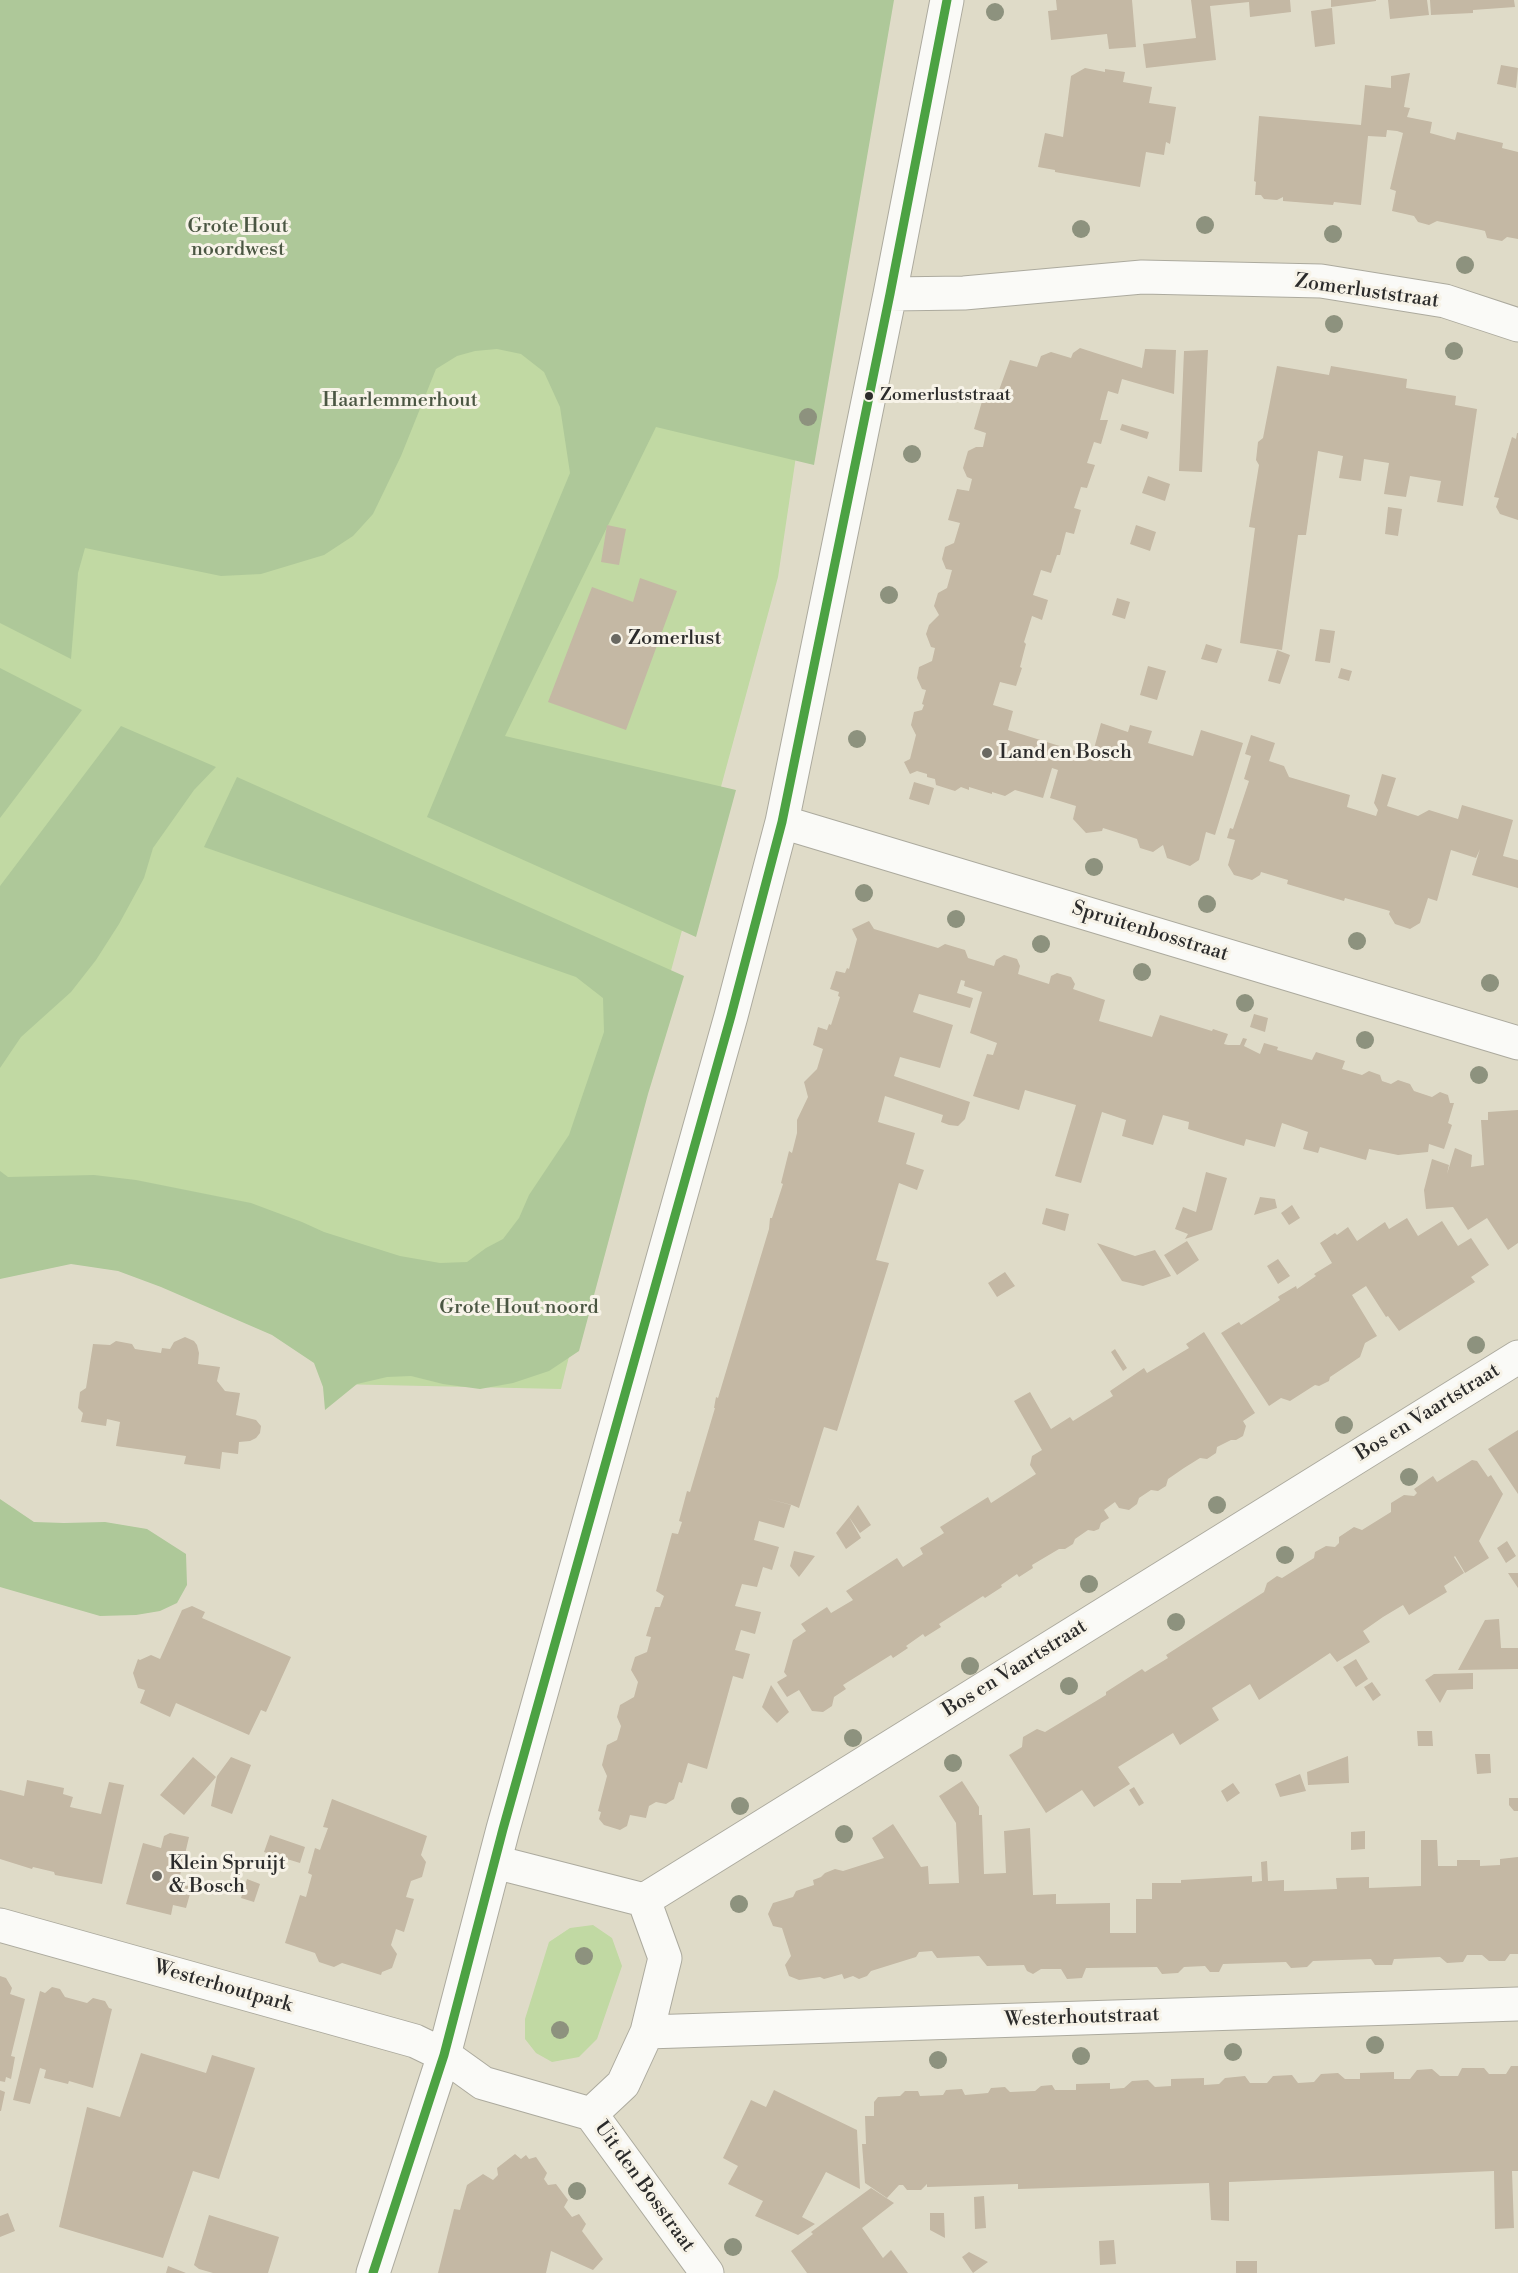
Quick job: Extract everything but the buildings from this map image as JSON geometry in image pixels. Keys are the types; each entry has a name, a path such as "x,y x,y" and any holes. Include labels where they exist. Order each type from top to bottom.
{"street":[{"path":"373,2273 444,2055 495,1862 725,1039 782,822 890,294 947,0"},
{"name":"Zomerluststraat","path":"890,294 964,293 1142,277 1321,281 1444,301 1518,325"},
{"name":"Spruitenbosstraat","path":"782,822 1518,1043"},
{"name":"Bos en Vaartstraat","path":"644,1900 1518,1357"},
{"path":"495,1862 644,1900 665,1958 646,2032 623,2084 591,2114"},
{"name":"Westerhoutpark","path":"0,1925 398,2036 415,2041 444,2055"},
{"name":"Westerhoutstraat","path":"646,2032 1518,2004"},
{"name":"Uit den Bosstraat","path":"444,2055 483,2083 591,2114 707,2273"}],"green space":[{"name":"Haarlemmerhout","path":"0,0 864,0 778,577 597,1243 561,1389 335,1384 304,1343 109,1251 0,1265"},
{"name":"Grote Hout noordwest","path":"0,0 894,0 814,465 656,427 505,736 736,790 696,937 427,817 570,473 560,407 544,372 521,354 497,349 475,351 457,356 436,369 401,456 373,514 353,536 324,555 261,574 221,576 85,548 78,573 71,659 0,623"},
{"path":"0,668 82,710 0,818"},
{"path":"121,726 216,767 194,790 153,848 144,878 96,960 71,992 21,1037 0,1068 0,886"},
{"name":"Grote Hout noord","path":"237,777 684,976 648,1094 579,1351 549,1371 513,1383 480,1389 443,1384 411,1376 387,1377 357,1384 325,1410 323,1387 314,1363 272,1335 161,1287 118,1271 71,1264 0,1279 0,1171 8,1177 94,1175 136,1180 251,1203 324,1232 400,1256 440,1263 467,1262 503,1239 519,1218 529,1195 569,1135 604,1032 603,998 576,977 204,847"},
{"path":"0,1499 34,1522 105,1522 147,1529 186,1554 187,1585 177,1603 160,1611 136,1615 100,1616 0,1587"},
{"path":"593,1925 612,1938 622,1966 597,2039 579,2057 552,2062 536,2053 525,2039 525,2019 549,1942 570,1928"}],"transit line":[{"path":"373,2273 444,2055 503,1829 731,1016 782,822 890,294 947,0"}],"place":[{"name":"Zomerluststraat","path":"869,396"},
{"name":"Zomerlust","path":"616,639"},
{"name":"Land en Bosch","path":"987,753"},
{"name":"Klein Spruijt & Bosch","path":"157,1876"}]}
